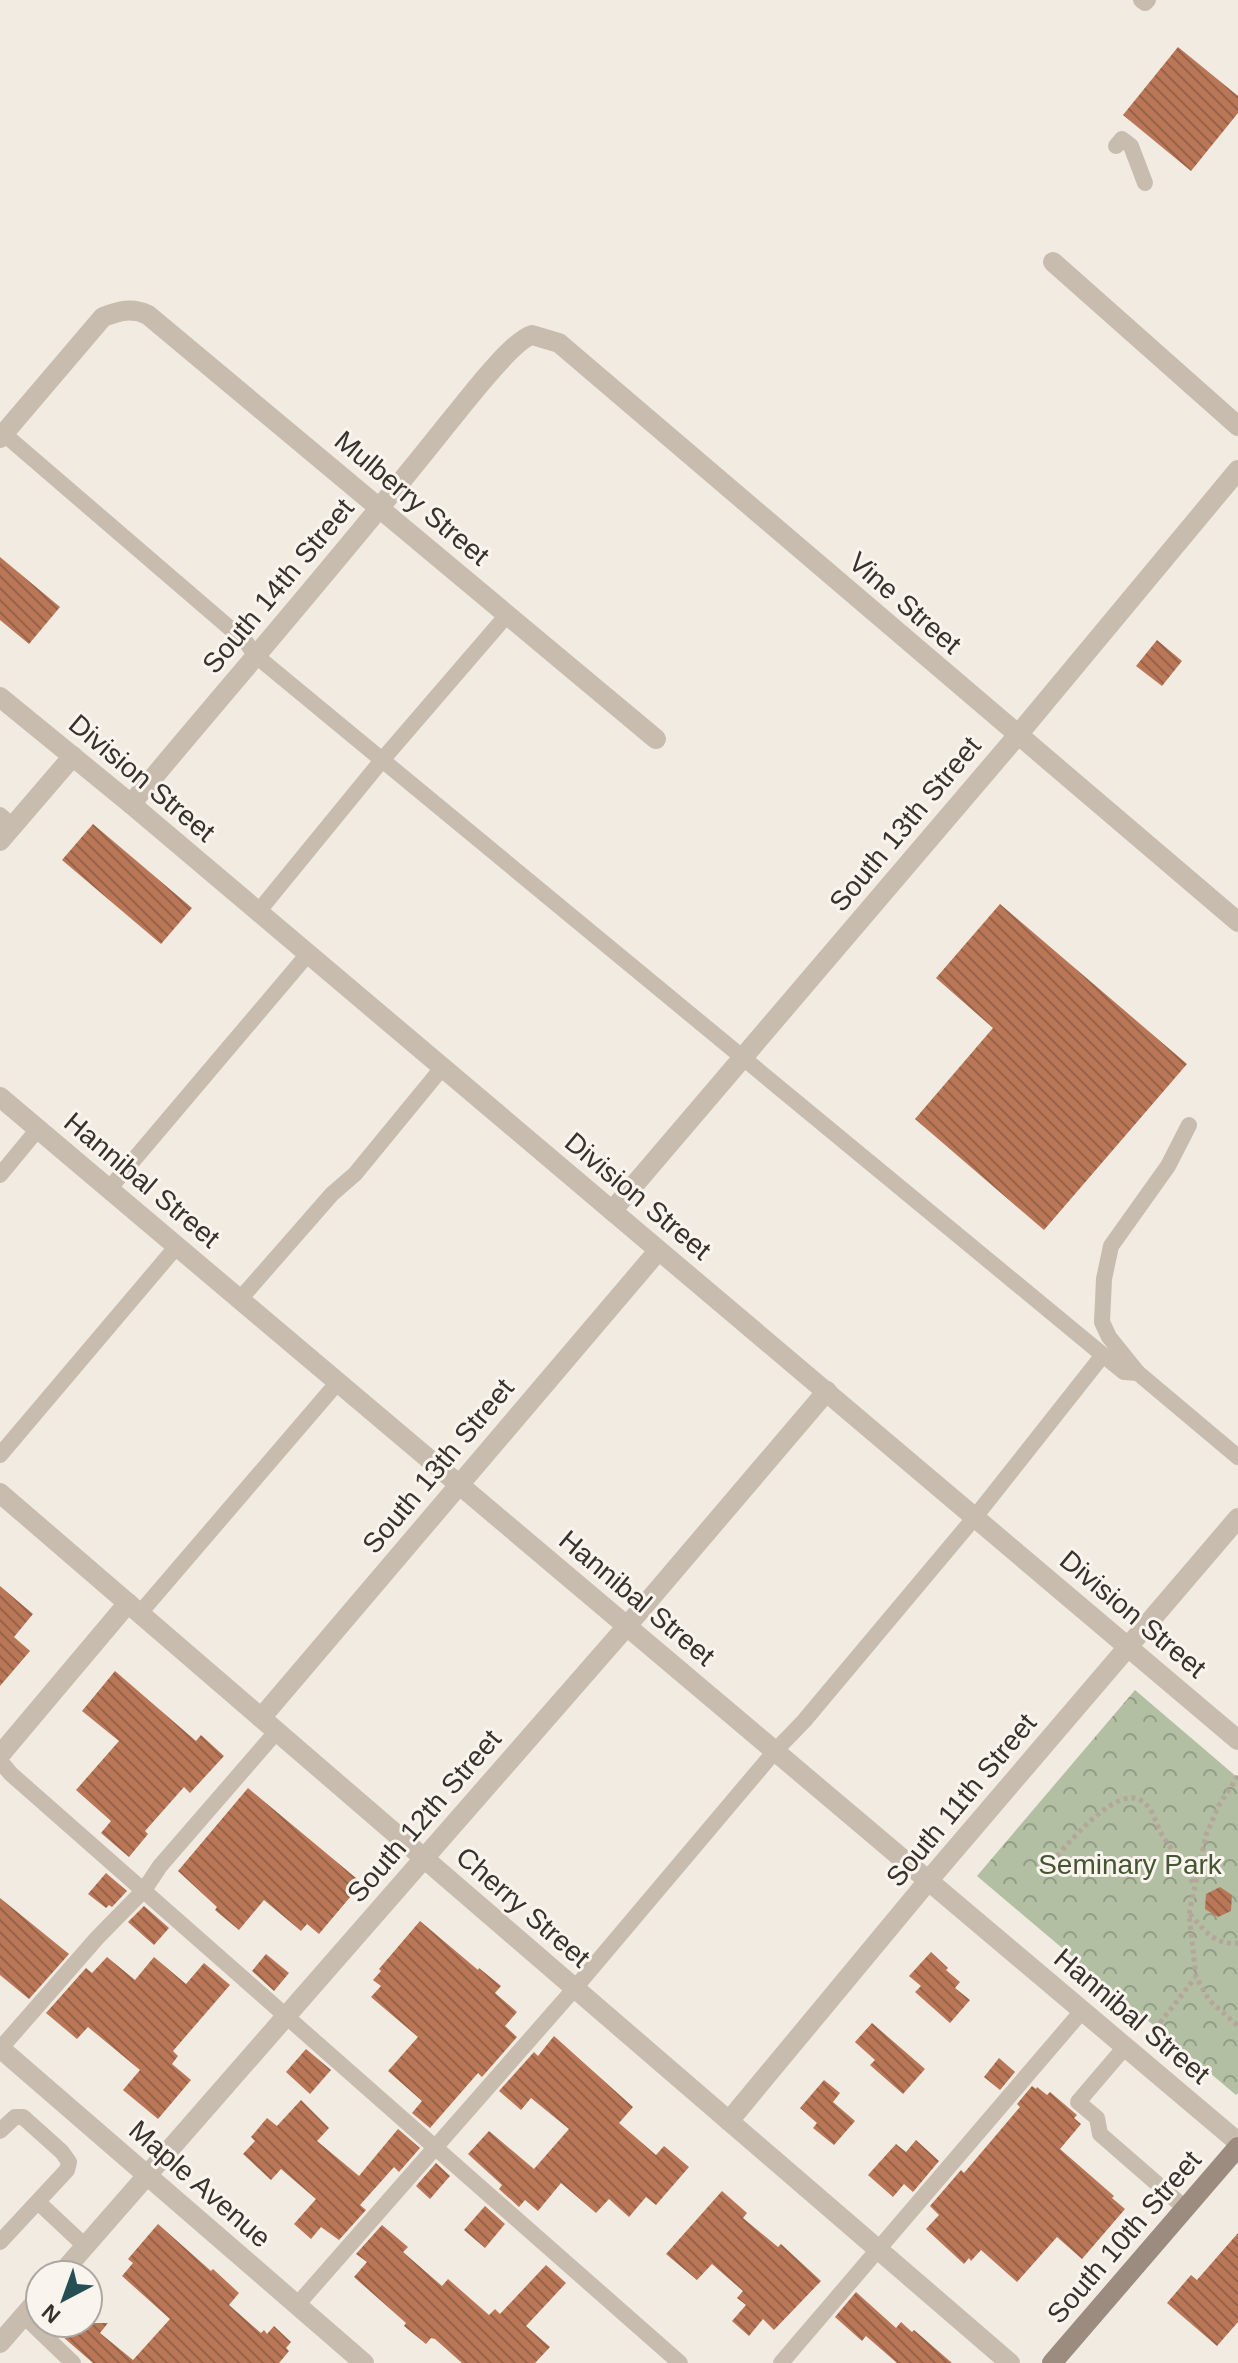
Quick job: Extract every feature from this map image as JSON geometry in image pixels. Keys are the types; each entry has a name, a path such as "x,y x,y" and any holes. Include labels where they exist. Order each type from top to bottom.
{"main road":[{"name":"South 10th Street","path":"1052,2363 1238,2144"}],"street":[{"path":"1053,262 1238,426"},
{"name":"Mulberry Street","path":"2,436 103,317 138,310 148,315 381,507 656,739"},
{"name":"South 14th Street","path":"131,804 473,393 518,343 532,335"},
{"name":"Vine Street","path":"532,335 559,343 1238,922"},
{"name":"South 13th Street","path":"612,1211 1017,736 1238,470"},
{"name":"Division Street","path":"0,697 131,804 1238,1740"},
{"path":"4,828 73,756"},
{"name":"Hannibal Street","path":"0,1097 1238,2144"},
{"name":"South 13th Street","path":"261,1718 658,1251"},
{"name":"South 12th Street","path":"74,2259 627,1626 827,1391"},
{"name":"Cherry Street","path":"0,1493 1010,2363"},
{"name":"South 11th Street","path":"729,2121 928,1881 1238,1518"},
{"path":"0,1755 134,1608"},
{"name":"Maple Avenue","path":"0,2048 364,2363"},
{"path":"0,2343 24,2316"}],"lane":[{"path":"1141,0 1145,3 1148,0"},
{"path":"1116,146 1122,139 1131,146 1145,183"},
{"path":"2,436 246,642 255,655 742,1058 1124,1372 1138,1373"},
{"path":"258,912 383,759 507,615"},
{"path":"109,1189 308,954"},
{"path":"240,1299 332,1194 355,1174 442,1068"},
{"path":"1189,1125 1168,1166 1111,1246 1104,1279 1102,1322 1109,1337 1138,1373 1238,1457"},
{"path":"0,1175 38,1129"},
{"path":"0,1455 177,1246"},
{"path":"297,2305 804,1721 975,1517 1103,1355"},
{"path":"134,1608 338,1382"},
{"path":"0,2048 97,1938 144,1890 160,1866 277,1731"},
{"path":"0,1761 11,1774 680,2363"},
{"path":"781,2363 1082,2011"},
{"path":"1125,2047 1078,2102 1097,2118 1100,2134 1185,2208"},
{"path":"0,2131 15,2117 23,2117 69,2162 67,2170 0,2242"},
{"path":"38,2202 85,2246"},
{"path":"48,2339 73,2363"}],"path":[{"path":"1238,1776 1209,1827 1189,1914 1196,1977 1209,2000 1238,2026"},
{"path":"1047,1868 1068,1843 1107,1807 1130,1796 1143,1801 1152,1813 1162,1835 1186,1866 1194,1887"},
{"path":"1189,1914 1213,1938 1228,1944 1238,1943"},
{"path":"1155,2029 1196,1977"}],"green space":[{"name":"Seminary Park","path":"1135,1690 1238,1778 1236,2095 977,1876"}],"building":[{"path":"1178,47 1238,96 1238,113 1191,171 1123,115"},
{"path":"0,557 60,607 29,644 0,620"},
{"path":"1157,640 1182,661 1162,686 1136,666"},
{"path":"93,824 192,908 161,944 62,860"},
{"path":"1000,904 1187,1064 1044,1230 915,1119 993,1028 936,978"},
{"path":"0,1586 33,1614 14,1637 30,1651 0,1686"},
{"path":"115,1671 196,1741 201,1735 224,1756 190,1793 184,1787 145,1831 148,1834 129,1857 101,1833 111,1821 76,1790 119,1741 82,1711"},
{"path":"248,1788 362,1883 319,1934 307,1924 301,1931 264,1900 239,1930 178,1871"},
{"path":"106,1873 127,1891 112,1907 109,1905 106,1908 88,1894"},
{"path":"1220,1887 1232,1895 1231,1911 1218,1917 1205,1909 1206,1894"},
{"path":"0,1898 69,1954 29,1999 0,1975"},
{"path":"144,1906 169,1928 154,1945 128,1922"},
{"path":"420,1921 501,1986 495,1993 517,2012 505,2026 517,2037 482,2077 478,2073 430,2128 412,2113 422,2101 388,2071 418,2037 371,1997 381,1986 373,1980 381,1971 379,1969"},
{"path":"931,1952 960,1982 955,1988 970,2000 950,2023 915,1992 921,1986 909,1976"},
{"path":"266,1954 289,1973 274,1991 252,1971"},
{"path":"107,1957 135,1980 154,1957 186,1984 204,1963 230,1985 173,2051 178,2056 172,2064 191,2080 158,2119 123,2090 140,2070 88,2027 77,2039 46,2013 86,1968 92,1973"},
{"path":"872,2023 925,2069 903,2094 870,2065 875,2060 855,2042"},
{"path":"554,2036 633,2107 619,2123 656,2155 664,2146 689,2167 656,2205 646,2197 629,2217 609,2199 596,2213 561,2183 538,2211 525,2200 519,2207 499,2189 502,2185 468,2154 489,2131 534,2169 569,2129 531,2098 521,2110 499,2091 534,2052 538,2056"},
{"path":"306,2049 331,2070 310,2094 286,2072"},
{"path":"999,2058 1015,2072 1000,2090 984,2077"},
{"path":"824,2080 840,2093 833,2102 855,2121 834,2145 813,2128 817,2123 800,2108"},
{"path":"1032,2086 1047,2095 1050,2092 1077,2115 1074,2118 1081,2124 1060,2149 1125,2209 1082,2259 1057,2237 1017,2282 981,2250 964,2264 926,2229 939,2215 930,2206 961,2170 964,2173 1020,2107 1017,2104"},
{"path":"301,2100 329,2128 317,2141 359,2176 398,2129 420,2148 399,2172 394,2167 360,2205 366,2210 339,2240 321,2227 311,2239 294,2224 316,2199 281,2169 271,2180 243,2154 255,2141 251,2137 267,2118 277,2126"},
{"path":"916,2140 939,2161 913,2192 904,2184 893,2197 868,2175 896,2144 906,2152"},
{"path":"436,2163 450,2176 430,2199 416,2186"},
{"path":"722,2191 747,2213 743,2218 778,2247 781,2244 821,2281 774,2330 763,2319 749,2336 732,2321 746,2305 737,2298 743,2291 712,2264 697,2280 666,2254"},
{"path":"485,2206 505,2224 485,2248 464,2230"},
{"path":"158,2224 239,2293 229,2305 261,2333 264,2330 267,2334 274,2326 291,2342 286,2348 289,2351 279,2363 93,2363 65,2339 104,2339 104,2336 133,2360 170,2319 122,2276 133,2263 128,2259"},
{"path":"382,2225 408,2247 403,2252 442,2286 448,2279 489,2315 495,2309 500,2314 546,2265 566,2283 526,2326 550,2347 535,2363 462,2363 435,2339 431,2338 426,2344 354,2277 367,2262 356,2254"},
{"path":"1238,2233 1238,2322 1217,2346 1167,2303 1191,2275 1197,2280"},
{"path":"856,2292 896,2328 901,2322 912,2332 914,2330 952,2363 897,2363 866,2336 862,2341 835,2317"}]}
